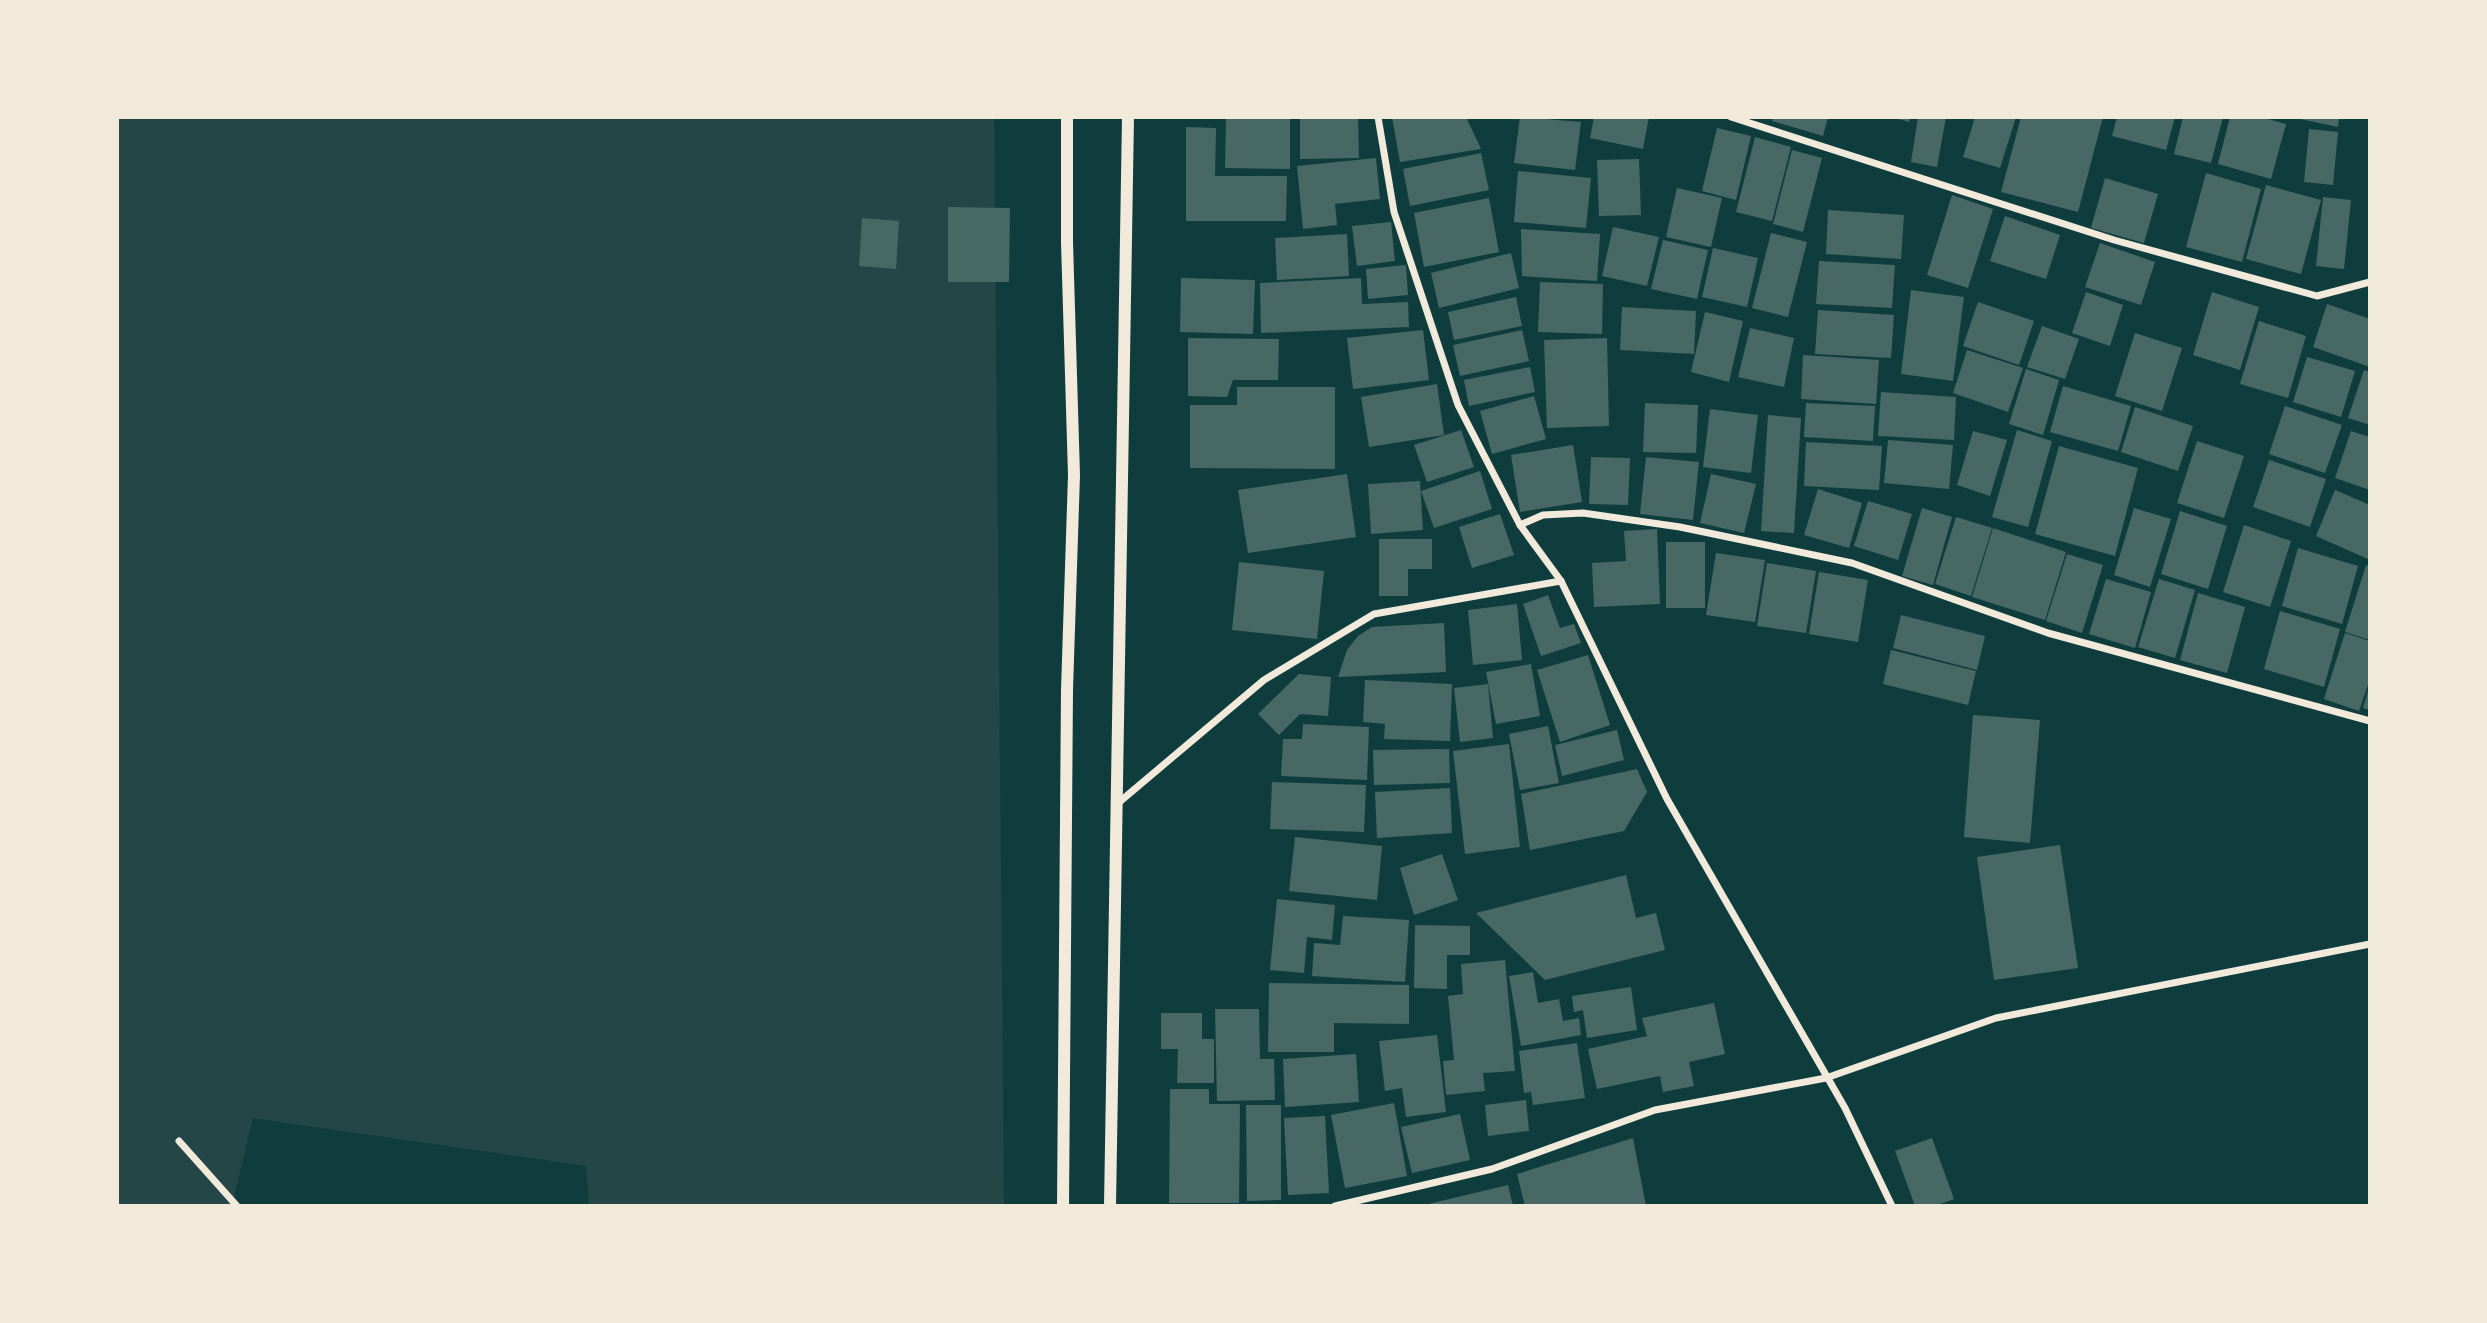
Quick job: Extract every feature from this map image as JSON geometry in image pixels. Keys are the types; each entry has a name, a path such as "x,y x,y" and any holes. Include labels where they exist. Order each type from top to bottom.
{"street":[{"path":"1063,1206 1067,703 1074,475 1067,242 1067,117"},
{"path":"1110,1206 1128,117"},
{"path":"1378,117 1395,212 1458,405 1520,525 1561,581 1667,799 1845,1108 1892,1206"},
{"path":"1731,117 2114,240 2316,296 2370,282"},
{"path":"1520,525 1543,515 1583,513 1680,527 1852,564 2048,633 2370,721"},
{"path":"1117,804 1264,680 1374,614 1561,581"},
{"path":"1335,1206 1492,1169 1655,1110 1826,1078 1996,1018 2370,944"},
{"path":"179,1141 237,1206"}],"shaded area":[{"path":"117,117 994,117 1004,1206 589,1206 586,1166 253,1118 232,1206 117,1206"}],"building":[{"path":"1226,117 1290,117 1290,169 1225,168"},
{"path":"1358,117 1359,158 1300,159 1300,118"},
{"path":"1392,117 1466,117 1481,149 1400,162"},
{"path":"1520,117 1581,122 1575,170 1514,163"},
{"path":"1594,117 1649,117 1643,149 1590,138"},
{"path":"1773,117 1828,117 1823,136 1772,121"},
{"path":"1893,117 1910,117 1909,122"},
{"path":"1918,117 1946,117 1937,167 1911,162"},
{"path":"1975,117 2016,117 2000,168 1963,157"},
{"path":"2021,117 2103,117 2078,212 2001,192"},
{"path":"2117,117 2175,117 2166,150 2112,136"},
{"path":"2183,117 2223,117 2211,163 2174,154"},
{"path":"2230,117 2260,117 2286,124 2271,179 2218,164"},
{"path":"2291,117 2339,117 2338,127"},
{"path":"1186,127 1216,128 1215,176 1287,176 1286,221 1186,221"},
{"path":"1717,128 1751,136 1736,200 1702,191"},
{"path":"2309,129 2338,132 2333,185 2304,182"},
{"path":"1755,137 1791,147 1772,221 1736,212"},
{"path":"1792,150 1822,158 1803,232 1773,224"},
{"path":"1481,153 1489,190 1410,206 1403,169"},
{"path":"1376,158 1380,199 1335,204 1337,225 1303,229 1297,166"},
{"path":"1639,159 1641,215 1599,216 1597,160"},
{"path":"1518,171 1591,178 1586,228 1514,222"},
{"path":"2206,173 2261,189 2242,262 2186,247"},
{"path":"2105,178 2158,194 2144,243 2091,228"},
{"path":"2266,185 2321,200 2301,274 2246,259"},
{"path":"1677,188 1722,198 1711,247 1666,237"},
{"path":"1952,195 1993,209 1968,288 1927,275"},
{"path":"2323,197 2351,200 2344,269 2316,266"},
{"path":"1489,198 1499,252 1424,267 1414,213"},
{"path":"948,207 1010,208 1009,282 948,282"},
{"path":"1828,210 1904,215 1901,259 1826,254"},
{"path":"2005,216 2060,235 2046,279 1990,261"},
{"path":"862,218 899,221 896,269 859,266"},
{"path":"1391,222 1395,261 1357,266 1352,226"},
{"path":"1613,227 1659,237 1647,286 1602,276"},
{"path":"1521,229 1600,234 1597,281 1522,276"},
{"path":"1771,233 1807,242 1788,317 1752,308"},
{"path":"1347,234 1349,276 1277,280 1275,238"},
{"path":"1663,240 1708,250 1697,299 1651,289"},
{"path":"2100,243 2155,262 2141,305 2085,287"},
{"path":"1713,248 1758,258 1747,307 1702,297"},
{"path":"1511,253 1519,288 1439,308 1431,273"},
{"path":"1819,261 1895,265 1892,308 1816,304"},
{"path":"1406,265 1408,295 1368,299 1366,269"},
{"path":"1181,278 1255,280 1253,334 1180,332"},
{"path":"1361,278 1362,304 1408,302 1409,327 1261,333 1260,283"},
{"path":"1540,282 1603,284 1602,334 1538,332"},
{"path":"1911,290 1964,297 1953,381 1901,374"},
{"path":"2086,292 2123,305 2110,346 2072,333"},
{"path":"2212,292 2259,307 2240,370 2193,355"},
{"path":"1516,297 1522,326 1454,340 1448,312"},
{"path":"1978,302 2034,321 2019,365 1963,346"},
{"path":"2327,304 2370,319 2370,367 2313,347"},
{"path":"1622,307 1696,311 1694,354 1620,350"},
{"path":"1818,310 1894,315 1891,358 1815,354"},
{"path":"1705,312 1743,321 1729,382 1691,372"},
{"path":"2259,321 2306,336 2288,398 2240,384"},
{"path":"2042,326 2079,339 2065,379 2027,367"},
{"path":"1750,328 1794,338 1784,387 1738,377"},
{"path":"1423,330 1429,380 1353,389 1347,338"},
{"path":"1522,330 1529,361 1460,376 1453,345"},
{"path":"2135,333 2182,348 2162,411 2115,396"},
{"path":"1188,338 1279,339 1278,380 1233,380 1227,397 1188,396"},
{"path":"1607,338 1609,426 1547,428 1544,340"},
{"path":"1967,350 2023,368 2008,412 1953,393"},
{"path":"1803,355 1879,360 1876,404 1801,399"},
{"path":"2307,357 2355,371 2341,417 2293,402"},
{"path":"1530,367 1535,392 1469,406 1464,380"},
{"path":"2026,369 2059,380 2043,435 2009,424"},
{"path":"2364,370 2370,372 2370,425 2348,418"},
{"path":"1437,384 1444,435 1369,447 1361,397"},
{"path":"2063,386 2131,406 2118,451 2050,432"},
{"path":"1237,387 1335,387 1335,469 1190,468 1190,405 1237,405"},
{"path":"1881,392 1956,397 1954,440 1878,436"},
{"path":"1534,396 1546,439 1492,454 1480,411"},
{"path":"1645,403 1698,405 1696,453 1643,452"},
{"path":"1806,403 1875,406 1873,441 1804,437"},
{"path":"2285,406 2342,425 2325,473 2269,454"},
{"path":"2135,407 2193,426 2178,471 2121,452"},
{"path":"1710,409 1758,415 1751,473 1703,467"},
{"path":"1768,415 1801,418 1794,533 1761,531"},
{"path":"1461,430 1474,467 1427,482 1414,445"},
{"path":"2017,430 2052,441 2028,527 1992,517"},
{"path":"1973,431 2007,440 1990,496 1957,485"},
{"path":"2351,431 2370,437 2370,490 2335,478"},
{"path":"1888,440 1953,445 1949,489 1884,483"},
{"path":"2197,441 2244,456 2224,518 2177,503"},
{"path":"1806,442 1882,446 1879,490 1804,486"},
{"path":"1573,445 1582,502 1520,512 1511,455"},
{"path":"2059,446 2138,468 2115,556 2035,534"},
{"path":"1591,457 1630,458 1628,505 1589,504"},
{"path":"1646,457 1699,462 1693,520 1640,514"},
{"path":"2269,460 2326,479 2310,527 2253,507"},
{"path":"1480,471 1492,509 1434,528 1421,491"},
{"path":"1347,474 1356,537 1248,553 1238,490"},
{"path":"1711,474 1756,484 1744,533 1700,523"},
{"path":"1420,481 1423,530 1371,534 1368,484"},
{"path":"1818,489 1862,503 1849,548 1804,535"},
{"path":"2335,490 2370,505 2370,560 2316,536"},
{"path":"1868,501 1912,514 1898,560 1854,546"},
{"path":"1922,508 1952,517 1933,585 1902,576"},
{"path":"2134,508 2171,519 2150,587 2114,575"},
{"path":"2180,511 2227,526 2208,589 2161,574"},
{"path":"1500,514 1514,555 1472,568 1459,527"},
{"path":"1956,517 1992,528 1971,596 1935,584"},
{"path":"2244,525 2291,541 2270,607 2223,592"},
{"path":"1993,528 2066,552 2045,620 1972,597"},
{"path":"1657,529 1660,604 1594,607 1592,563 1626,561 1624,531"},
{"path":"1379,539 1432,539 1432,569 1408,569 1408,596 1379,596"},
{"path":"1666,542 1705,542 1705,608 1666,608"},
{"path":"2298,548 2358,566 2342,624 2282,606"},
{"path":"1716,553 1765,560 1755,622 1706,615"},
{"path":"2067,554 2103,565 2082,633 2046,621"},
{"path":"1239,562 1324,571 1317,639 1232,630"},
{"path":"1767,563 1816,571 1806,633 1757,626"},
{"path":"2366,565 2370,566 2370,640 2345,632"},
{"path":"1819,572 1868,580 1858,642 1809,634"},
{"path":"2106,579 2151,592 2135,648 2089,634"},
{"path":"2159,579 2195,590 2175,658 2138,647"},
{"path":"2198,593 2245,607 2227,673 2180,660"},
{"path":"1548,595 1560,628 1574,624 1581,643 1541,656 1523,604"},
{"path":"1517,604 1522,660 1473,665 1468,610"},
{"path":"2280,611 2340,629 2324,687 2264,669"},
{"path":"1901,615 1985,636 1977,670 1893,648"},
{"path":"1444,623 1446,672 1338,677 1347,650 1358,636 1372,627"},
{"path":"2345,633 2370,641 2370,679 2359,711 2324,699"},
{"path":"1891,650 1976,671 1968,705 1883,684"},
{"path":"1588,655 1610,725 1560,742 1537,670"},
{"path":"1531,664 1540,716 1496,724 1486,672"},
{"path":"1299,674 1331,677 1328,716 1300,714 1279,735 1258,714"},
{"path":"1365,680 1452,684 1450,741 1384,739 1385,724 1363,722"},
{"path":"1488,684 1493,738 1460,742 1454,688"},
{"path":"2370,688 2370,710 2363,708"},
{"path":"1973,715 2040,720 2030,843 1964,837"},
{"path":"1303,724 1369,727 1367,780 1281,776 1283,739 1302,739"},
{"path":"1548,726 1559,783 1520,790 1509,734"},
{"path":"1617,730 1624,760 1562,776 1555,745"},
{"path":"1509,744 1520,847 1465,854 1453,751"},
{"path":"1449,749 1450,783 1374,785 1373,750"},
{"path":"1637,769 1647,792 1624,831 1530,850 1521,794"},
{"path":"1272,782 1366,785 1364,832 1270,829"},
{"path":"1450,788 1452,833 1377,838 1375,792"},
{"path":"1295,837 1382,846 1377,900 1289,891"},
{"path":"2060,845 2078,968 1994,980 1977,857"},
{"path":"1442,854 1458,900 1414,915 1400,868"},
{"path":"1626,875 1636,918 1656,913 1665,950 1545,980 1476,913"},
{"path":"1277,899 1335,905 1332,940 1307,937 1304,973 1270,970"},
{"path":"1343,916 1409,920 1405,982 1312,976 1314,943 1340,945"},
{"path":"1415,925 1470,926 1470,955 1447,955 1447,989 1414,988"},
{"path":"1505,960 1515,1071 1483,1073 1485,1091 1446,1095 1443,1061 1454,1060 1448,996 1463,994 1461,964"},
{"path":"1533,972 1538,1003 1559,999 1563,1021 1579,1018 1581,1035 1521,1046 1509,976"},
{"path":"1269,983 1409,985 1409,1024 1334,1023 1334,1052 1268,1052"},
{"path":"1631,987 1637,1030 1587,1038 1583,1010 1574,1012 1572,996"},
{"path":"1714,1003 1725,1054 1689,1062 1694,1086 1663,1092 1660,1076 1597,1089 1588,1049 1647,1036 1642,1018"},
{"path":"1215,1009 1259,1009 1260,1059 1274,1059 1275,1100 1217,1101"},
{"path":"1161,1013 1202,1013 1202,1039 1214,1039 1214,1083 1177,1083 1178,1049 1161,1049"},
{"path":"1437,1035 1446,1112 1406,1117 1402,1088 1385,1091 1379,1041"},
{"path":"1577,1043 1585,1098 1533,1105 1531,1092 1524,1093 1519,1051"},
{"path":"1356,1054 1359,1102 1285,1107 1283,1059"},
{"path":"1170,1089 1209,1089 1209,1104 1240,1104 1239,1203 1169,1203"},
{"path":"1526,1100 1529,1131 1488,1136 1485,1105"},
{"path":"1394,1103 1407,1176 1345,1188 1331,1115"},
{"path":"1246,1105 1281,1105 1281,1200 1247,1201"},
{"path":"1460,1114 1470,1160 1412,1173 1401,1127"},
{"path":"1325,1116 1329,1193 1288,1195 1284,1118"},
{"path":"1633,1138 1646,1206 1525,1206 1517,1174"},
{"path":"1932,1138 1954,1199 1934,1206 1915,1206 1895,1151"},
{"path":"1508,1185 1513,1206 1424,1205"}]}
